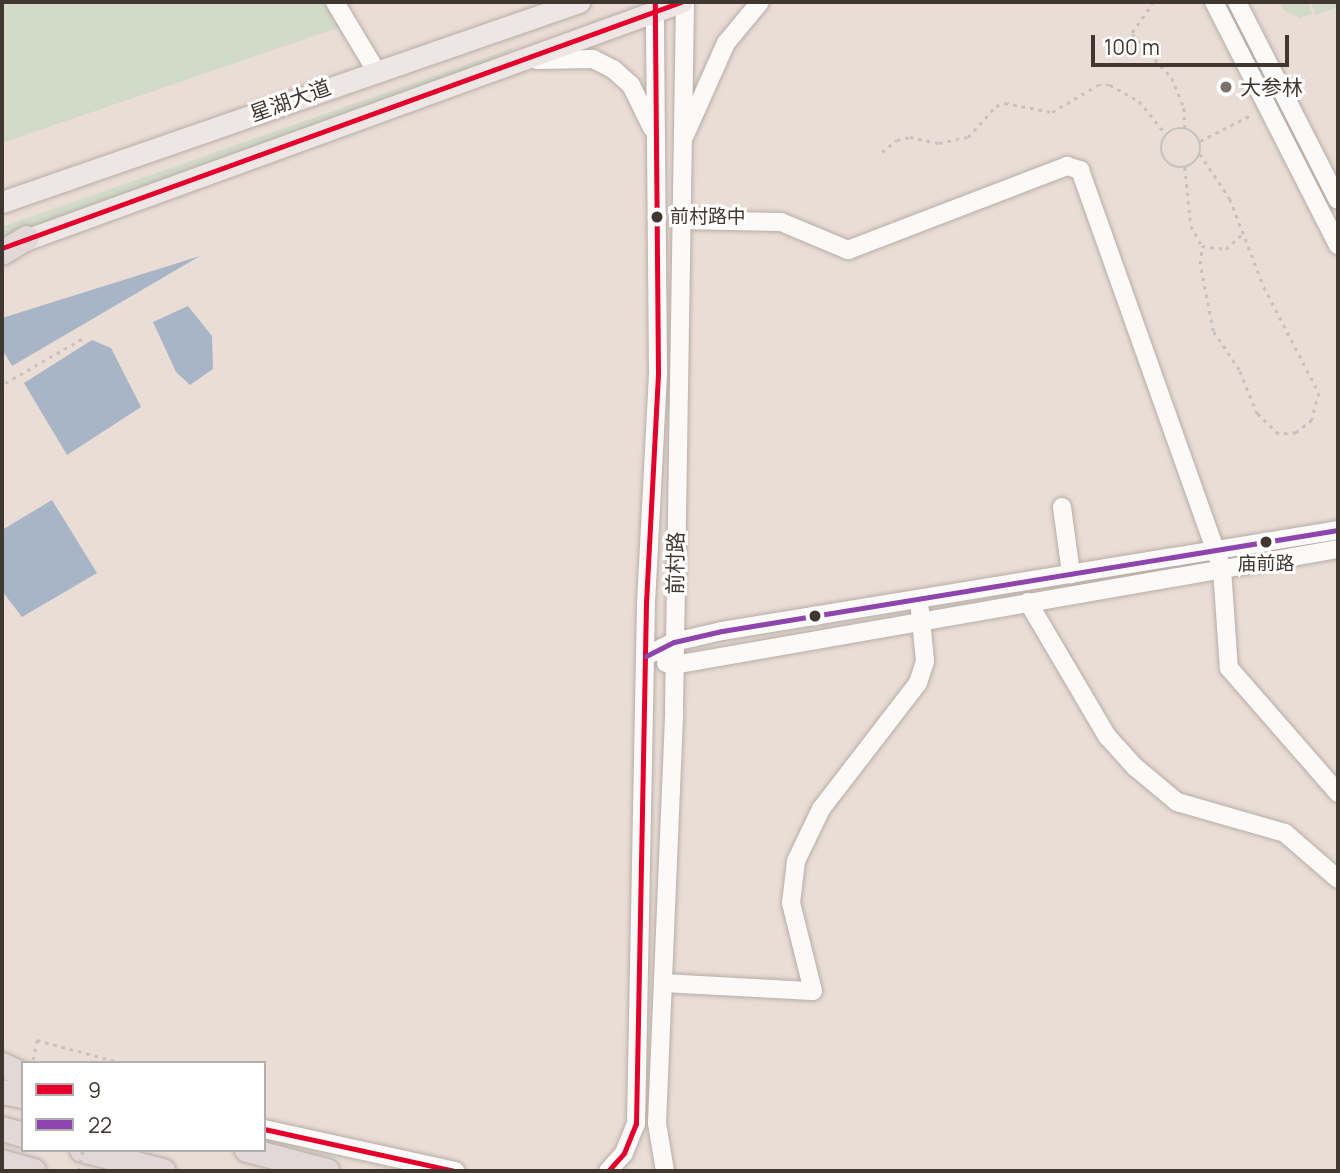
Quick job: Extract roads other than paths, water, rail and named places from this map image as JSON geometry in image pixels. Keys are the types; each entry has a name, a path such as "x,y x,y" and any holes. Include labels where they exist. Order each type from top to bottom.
{"highway":[{"path":"2,250 27,239"},
{"path":"2,1065 21,1074"},
{"path":"2,1092 21,1096"},
{"path":"2,1129 21,1134"},
{"path":"91,1152 163,1171"},
{"path":"255,1152 327,1171"},
{"path":"2,1162 34,1171"}],"main road":[{"name":"星湖大道","path":"2,202 375,69 559,6 579,2"},
{"name":"星湖大道","path":"27,239 516,63 655,6 683,2"}],"street":[{"path":"335,2 375,69"},
{"name":"前村路","path":"665,1171 657,1124 674,665 683,2"},
{"path":"681,144 726,43 760,2"},
{"path":"1214,2 1338,245"},
{"path":"1237,2 1338,200"},
{"name":"前村路","path":"608,1171 624,1153 636,1124 646,656 658,372 655,6"},
{"path":"516,63 566,57 593,59 613,69 638,97 656,138"},
{"path":"680,220 781,222 848,250 1066,166 1080,170 1222,569 1230,668 1338,793"},
{"path":"1062,507 1071,574"},
{"path":"646,656 674,642 1338,530"},
{"path":"646,656 674,665 921,620 1338,550"},
{"path":"663,983 813,991 791,903 796,861 821,809 918,683 925,661 918,599"},
{"path":"1028,602 1107,736 1135,767 1177,802 1285,833 1338,879"},
{"path":"2,1057 21,1062"},
{"path":"266,1129 455,1171"}],"water":[{"path":"200,256 12,366 2,349 2,318"},
{"path":"188,306 212,336 213,369 190,385 176,372 153,322"},
{"path":"92,340 111,348 141,407 67,455 24,383"},
{"path":"52,500 97,573 22,617 2,591 2,530"}],"place":[{"name":"大参林","path":"1226,87"},
{"name":"前村路中","path":"657,217"},
{"name":"庙前路","path":"1266,542"}]}
